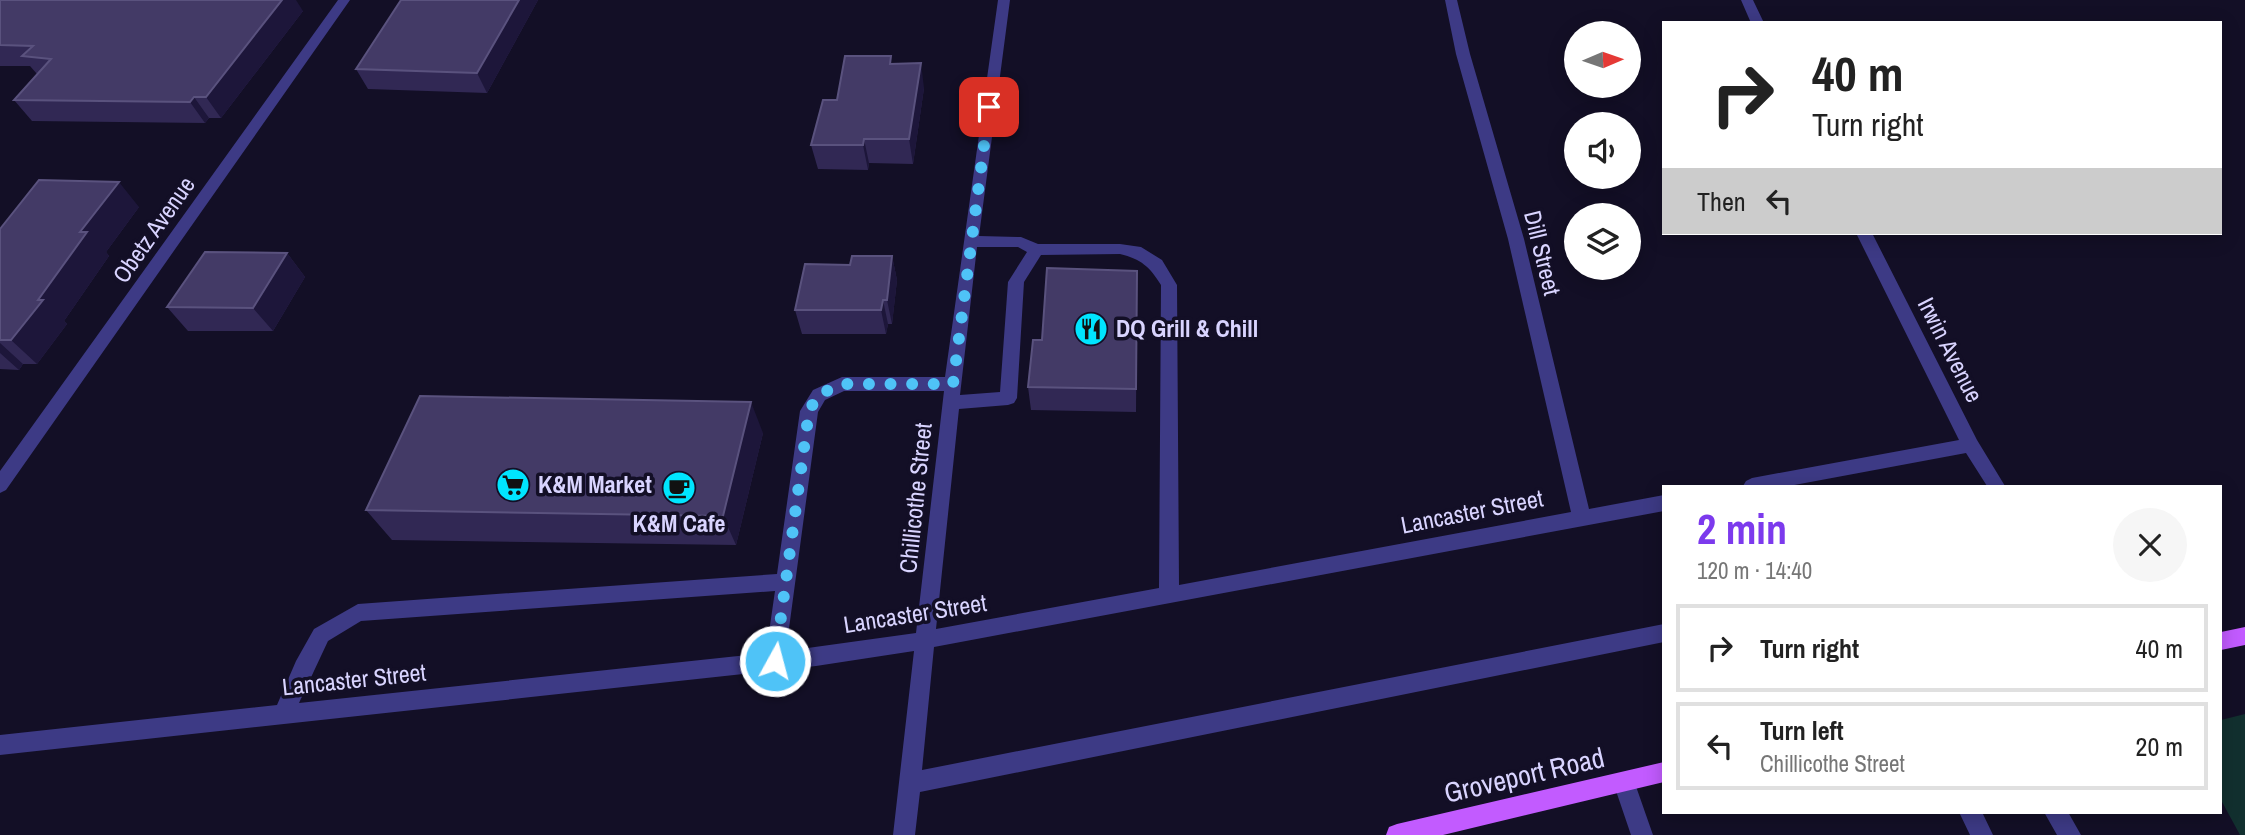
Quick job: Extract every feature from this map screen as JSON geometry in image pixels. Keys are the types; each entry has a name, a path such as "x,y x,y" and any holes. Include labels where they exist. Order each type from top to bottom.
{"main road":[{"path":"2222,642 2245,636"},
{"name":"Groveport Road","path":"1397,835 1662,772"}],"street":[{"name":"Obetz Avenue","path":"0,485 344,0"},
{"name":"Chillicothe Street","path":"904,835 970,241 1004,0"},
{"name":"Dill Street","path":"1451,0 1463,54 1516,239 1582,519"},
{"path":"1747,0 1757,21"},
{"name":"Irwin Avenue","path":"1865,235 1970,445 1995,485"},
{"path":"970,241 1021,242 1036,250 1120,249 1140,253 1156,264 1169,285 1169,596"},
{"path":"951,403 1007,398 1017,282 1036,250"},
{"path":"775,661 809,411 818,395 842,384 953,384"},
{"path":"1757,485 1970,445"},
{"name":"Lancaster Street","path":"0,745 775,661 926,640 1662,503"},
{"path":"284,714 303,668 321,635 358,613 785,582"},
{"path":"910,783 1662,633"},
{"path":"1624,782 1643,835"},
{"path":"1971,814 1982,835"},
{"path":"2056,814 2070,835"}],"green space":[{"path":"2245,714 2245,835 2240,835 2222,802 2222,720"}],"building":[{"path":"0,0 282,0 206,97 194,97 190,102 14,100 51,59 22,56 33,46 0,45"},
{"path":"401,0 519,0 477,73 356,69"},
{"path":"845,56 891,56 890,64 921,63 909,139 864,139 863,145 811,145 823,100 837,100"},
{"path":"39,180 119,182 80,232 87,232 38,300 43,300 11,340 0,340 0,229"},
{"path":"205,252 287,253 253,308 167,307"},
{"path":"852,256 892,256 887,300 883,300 881,310 795,310 805,264 850,265"},
{"name":"DQ Grill & Chill","path":"1047,268 1137,271 1136,389 1028,387 1033,340 1042,340"},
{"path":"420,396 751,402 723,516 366,510"}],"place":[{"name":"DQ Grill & Chill","path":"1091,329"},
{"name":"K&M Market","path":"513,485"},
{"name":"K&M Cafe","path":"679,488"}],"route":[{"path":"775,661 809,411 818,395 842,384 953,384 989,107"}]}
